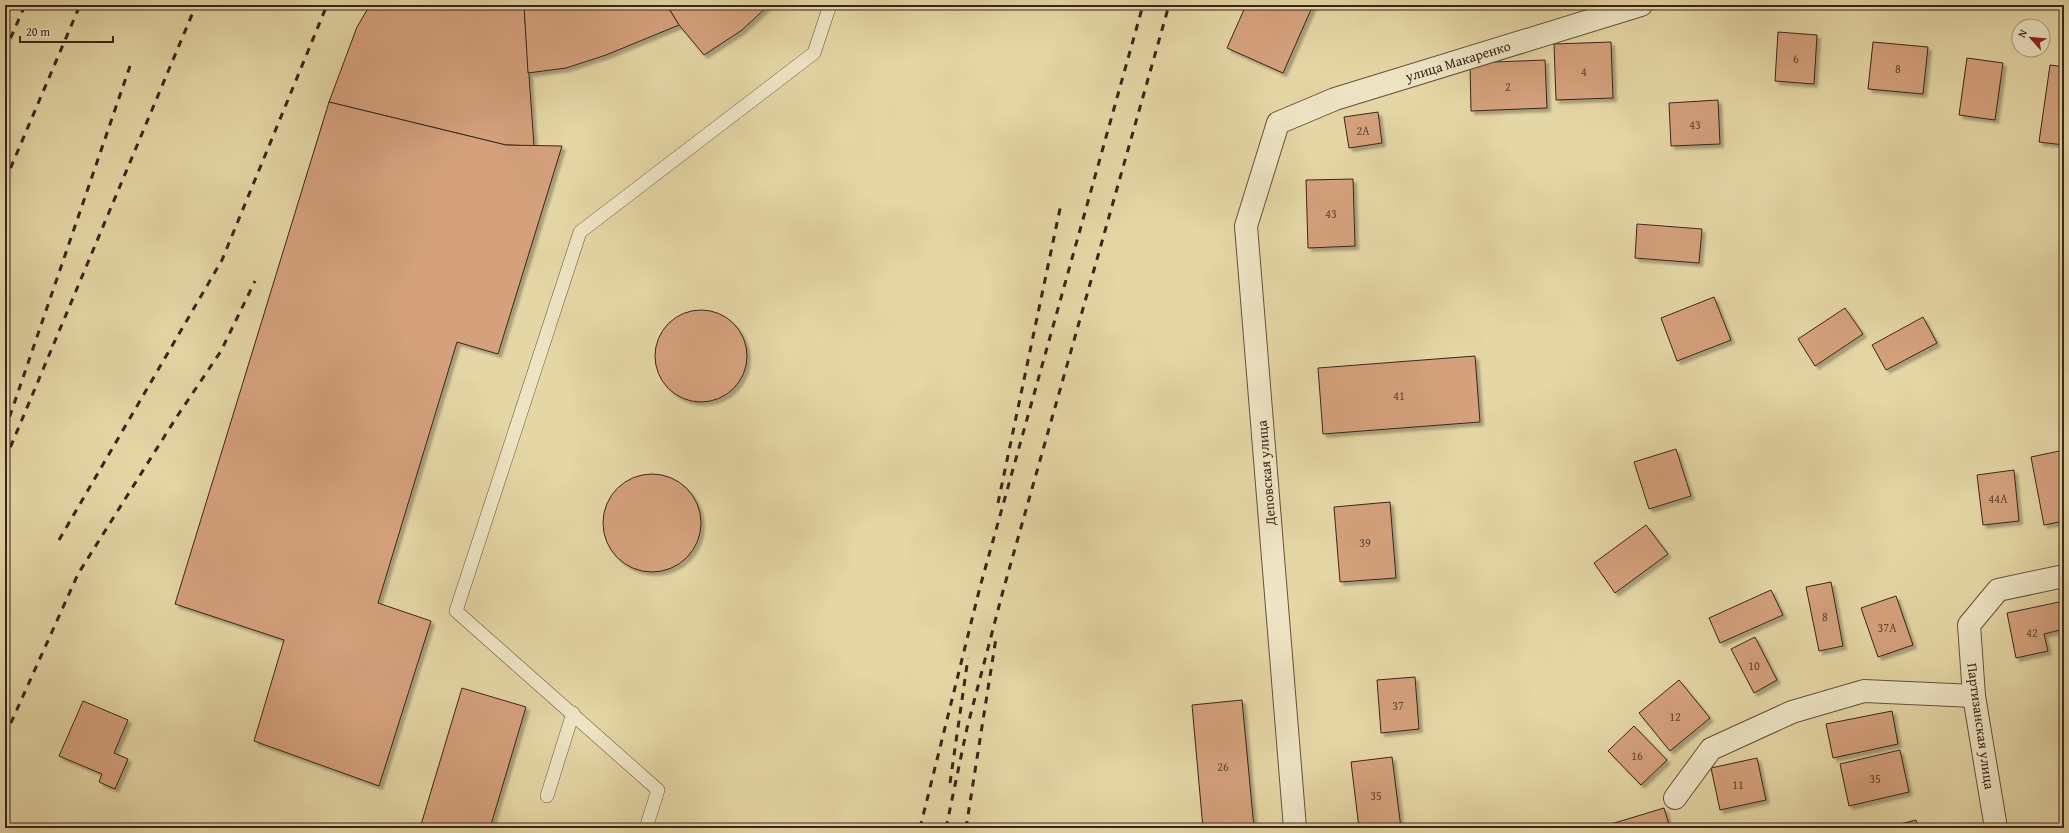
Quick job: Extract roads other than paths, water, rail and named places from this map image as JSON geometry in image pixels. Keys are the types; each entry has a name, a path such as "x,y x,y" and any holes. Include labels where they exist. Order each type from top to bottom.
{"street":[{"name":"улица Макаренко","path":"1278,123 1335,99 1641,5"},
{"name":"Деповская улица","path":"1278,123 1246,226 1295,828"},
{"name":"Партизанская улица","path":"1996,828 1974,696 1969,625 1998,590 2064,576"},
{"path":"1675,798 1711,748 1792,712 1864,691 1974,696"}],"lane":[{"path":"646,828 658,790 573,713 456,611 580,232 814,53 830,5"},
{"path":"547,796 573,713"}],"railway":[{"path":"5,51 25,5"},
{"path":"5,181 80,5"},
{"path":"5,460 196,5"},
{"path":"59,540 222,260 327,5"},
{"path":"920,828 980,587 1143,5"},
{"path":"946,828 967,728 1003,591 1169,5"},
{"path":"5,430 130,66"},
{"path":"998,503 1061,204"},
{"path":"5,736 78,574 176,418 221,351 255,281"},
{"path":"966,828 996,638"},
{"path":"950,783 968,658"}]}
